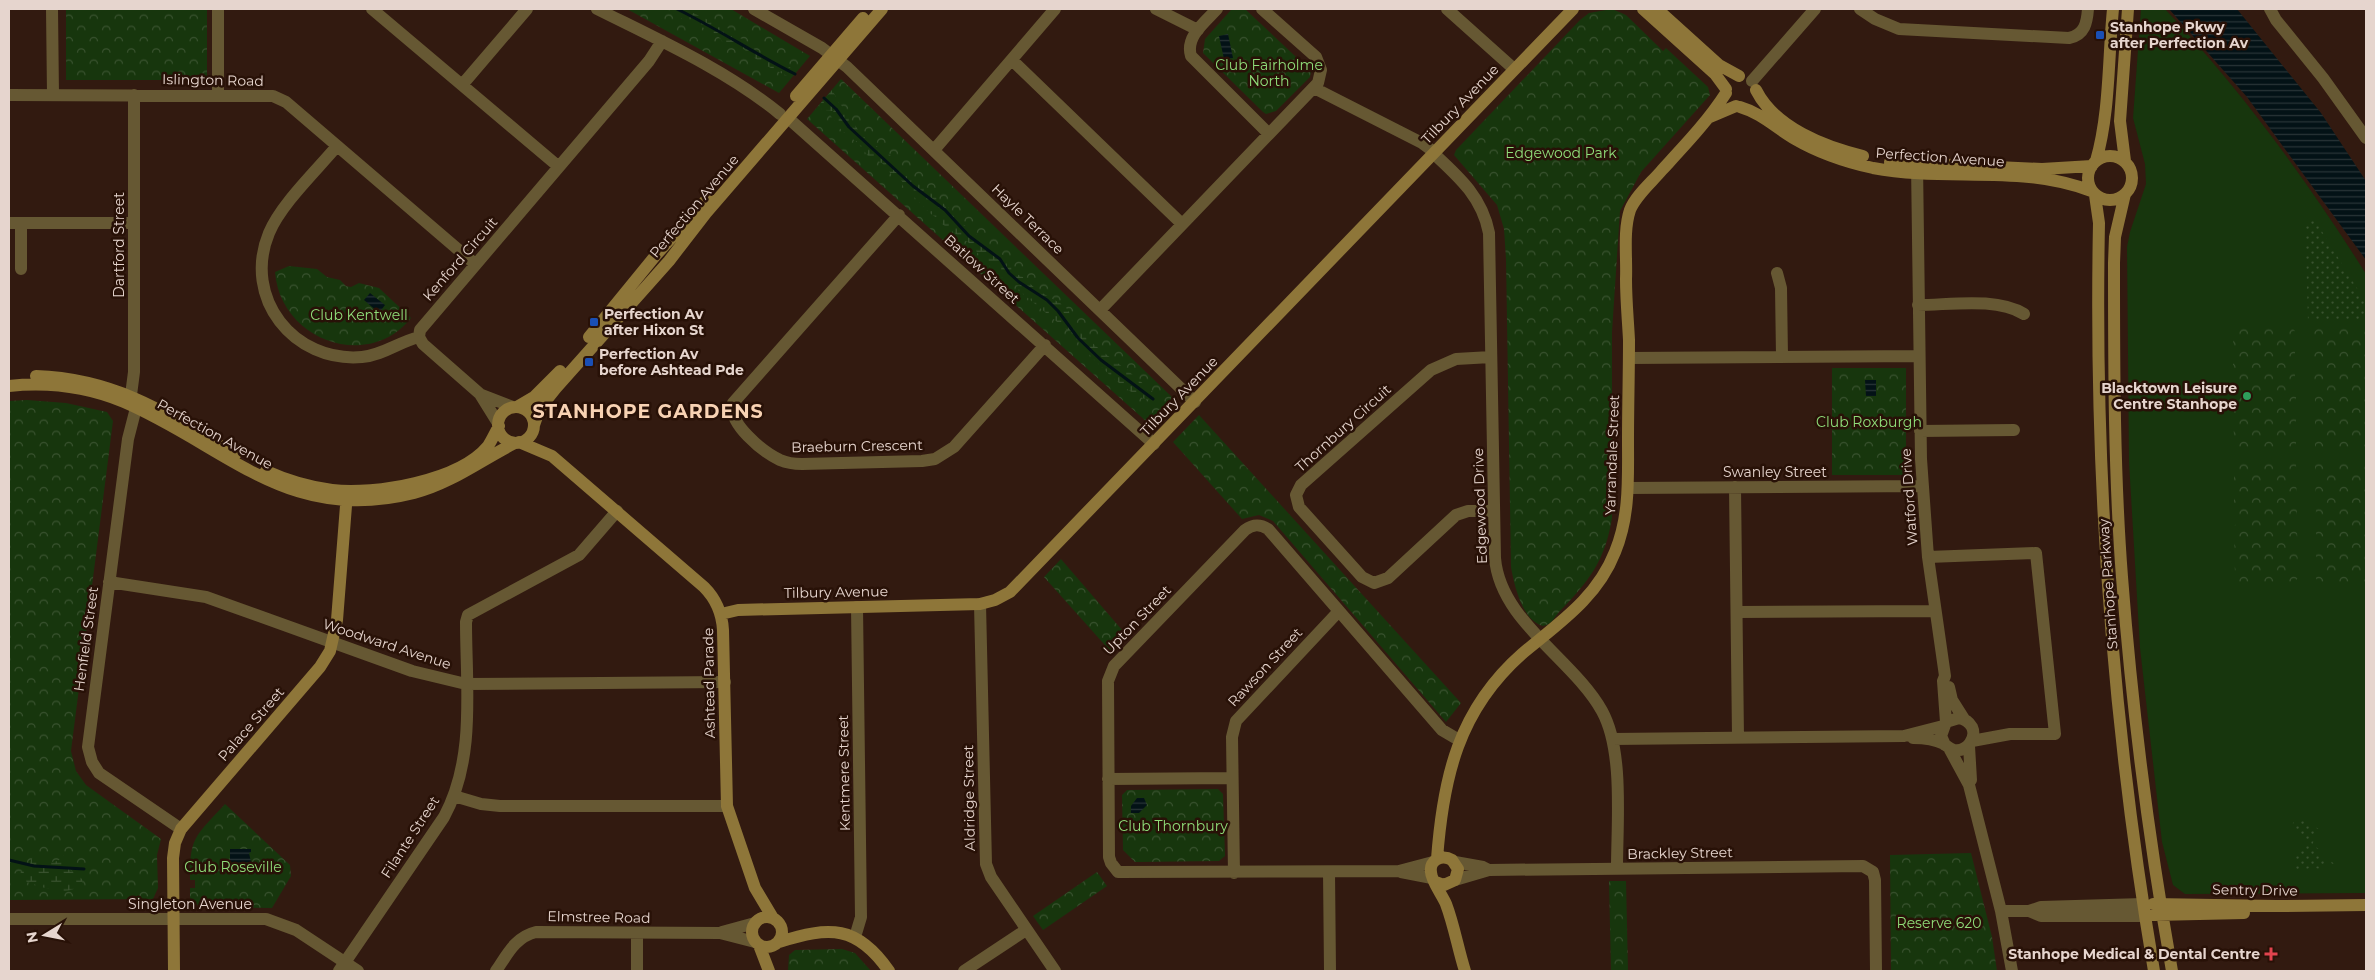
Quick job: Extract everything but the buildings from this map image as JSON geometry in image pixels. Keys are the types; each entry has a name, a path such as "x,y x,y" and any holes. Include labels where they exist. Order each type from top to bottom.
{"street":[{"path":"52,9 53,95"},
{"path":"218,9 218,94"},
{"path":"372,9 559,167"},
{"path":"462,85 527,9"},
{"name":"Batlow Street","path":"597,9 662,41 738,85 784,116 1045,345 1154,444"},
{"name":"Hayle Terrace","path":"754,9 834,57 934,150 1195,402"},
{"name":"Perfection Avenue","path":"534,426 540,408 547,398 664,266 871,9"},
{"name":"Perfection Avenue","path":"834,57 882,9"},
{"path":"934,150 1055,9"},
{"path":"1156,9 1198,30"},
{"path":"1217,9 1198,30 1189,45 1189,51 1194,61 1269,134"},
{"path":"1100,310 1318,83 1321,70 1316,57 1262,9"},
{"path":"1447,9 1514,69"},
{"name":"Tilbury Avenue","path":"721,614 738,610 980,604 1002,597 1018,586 1573,9"},
{"path":"1643,9 1715,74 1726,91 1729,101 1738,106 1752,102 1754,86 1814,9"},
{"path":"1657,9 1720,65 1754,86"},
{"path":"1860,9 1886,25 1905,30 2069,38 2080,33 2085,27 2088,9"},
{"path":"2113,9 2103,138 2088,178 2093,193 2113,199 2125,194 2132,176 2125,161 2120,121 2128,9"},
{"path":"2270,9 2276,20 2323,78 2366,138"},
{"name":"Kenford Circuit","path":"419,337 421,327 649,61 662,41"},
{"path":"1012,60 1182,224"},
{"path":"1726,91 1732,79 1739,76"},
{"name":"Perfection Avenue","path":"1754,86 1767,108 1778,117 1818,140 1841,150 1917,168 2062,180 2093,193"},
{"name":"Edgewood Drive","path":"1314,88 1422,143 1434,152 1471,191 1487,222 1489,241 1496,567 1500,583 1509,599 1540,639 1597,704 1612,739 1615,758 1617,868"},
{"name":"Yarrandale Street","path":"1435,861 1445,787 1459,740 1480,702 1494,683 1540,639 1582,604 1608,567 1625,522 1628,488 1629,358 1626,293 1629,213 1638,197 1710,117 1726,91"},
{"name":"Islington Road","path":"9,95 218,94 269,95 279,98 475,264"},
{"name":"Dartford Street","path":"131,395 134,372 134,95"},
{"name":"Perfection Avenue","path":"1738,106 1759,114 1804,144 1840,159 1872,167 2042,169 2094,163"},
{"name":"Yarrandale Street","path":"1710,117 1738,106"},
{"name":"Perfection Avenue","path":"515,407 542,391 656,255 784,116"},
{"path":"337,146 284,209 269,233 264,249 262,270 264,286 270,306 277,319 294,338 310,348 329,355 364,357 384,352 408,340 419,337 423,344 480,394 506,439 517,442 529,437 534,426 527,410 480,394"},
{"path":"2094,163 2102,157 2113,156 2125,161"},
{"name":"Watford Drive","path":"1917,168 1920,431 1928,557 1934,611 1945,676 1952,700 1966,721"},
{"name":"Stanhope Parkway","path":"2093,193 2099,223 2099,416 2105,563 2118,721 2154,971"},
{"name":"Stanhope Parkway","path":"2125,194 2114,237 2114,394 2119,519 2126,634 2138,746 2161,909 2172,971"},
{"name":"Braeburn Crescent","path":"899,216 737,398 728,412 741,428 768,453 784,462 802,464 929,461 942,456 954,447 1045,345"},
{"path":"21,269 15,223 134,223"},
{"path":"1777,273 1782,288 1782,357"},
{"path":"1918,305 1997,304 2016,309 2024,314"},
{"path":"1629,358 1918,356"},
{"name":"Thornbury Circuit","path":"1491,357 1456,359 1431,370 1301,485 1296,495 1299,507 1362,577 1374,583 1388,578 1456,515 1468,511 1494,511"},
{"name":"Perfection Avenue","path":"9,377 60,377 96,384 131,395 256,467 294,482 347,496 397,488 441,474 481,453 492,441 498,424"},
{"name":"Perfection Avenue","path":"9,386 29,384 66,387 112,398 136,408 266,481 299,493 392,498 431,488 462,474 517,442"},
{"path":"498,424 503,413 515,407"},
{"name":"Henfield Street","path":"136,408 129,434 88,740 90,758 95,768 105,778 181,830"},
{"name":"Ashtead Parade","path":"534,426 552,456"},
{"path":"1920,431 2014,430"},
{"name":"Ashtead Parade","path":"517,442 552,456 704,587 714,599 721,614 727,806 755,888 776,920"},
{"name":"Swanley Street","path":"1628,488 1922,486"},
{"path":"1735,487 1738,737"},
{"name":"Palace Street","path":"174,971 174,850 181,830 320,667 333,643 337,620 347,496"},
{"name":"Filante Street","path":"342,967 444,817 454,796 465,750 466,614 579,554 617,511"},
{"name":"Upton Street","path":"1435,861 1399,871 1118,872 1111,863 1110,857 1107,687 1111,671 1245,530 1256,525 1268,529 1442,730 1459,740"},
{"path":"1904,736 1944,724 1954,718 1985,729 2010,734 2055,734 2036,552 1928,557"},
{"name":"Woodward Avenue","path":"108,582 199,595 412,671 466,684 724,682"},
{"name":"Aldridge Street","path":"980,604 986,864 991,877 1055,971"},
{"name":"Kentmere Street","path":"855,937 861,918 857,607"},
{"name":"Rawson Street","path":"1234,873 1232,737 1236,721 1339,611"},
{"path":"1737,612 1934,611"},
{"name":"Watford Drive","path":"1944,724 1943,681 1945,676"},
{"path":"1966,721 1973,731 1970,744 1971,781 1969,785"},
{"path":"1944,724 1941,736 1969,785 2001,911 2012,971"},
{"path":"1612,739 1904,736 1936,741 1947,747 1959,750 1970,744 2010,734"},
{"path":"1108,779 1232,778"},
{"path":"454,796 481,804 500,806 727,806"},
{"name":"Yarrandale Street","path":"1441,820 1454,861"},
{"path":"1454,925 1454,881 1458,873 1454,861 1444,857 1435,861 1430,870 1454,925 1465,971"},
{"name":"Brackley Street","path":"1454,861 1484,867 1489,870"},
{"name":"Brackley Street","path":"1454,881 1489,870 1859,865 1870,869 1875,880 1876,971"},
{"name":"Upton Street","path":"1399,871 1434,880"},
{"path":"1330,872 1330,971"},
{"path":"1434,880 1444,885 1454,881"},
{"name":"Ashtead Parade","path":"755,888 756,922"},
{"name":"Sentry Drive","path":"2144,910 2366,904"},
{"path":"2001,911 2029,912 2041,907 2144,910"},
{"name":"Sentry Drive","path":"2161,909 2366,911"},
{"path":"769,971 752,931 756,922 765,917 813,932 838,933 855,937 869,946 889,971"},
{"name":"Singleton Avenue","path":"9,919 255,918 277,922 296,930 342,967 358,971"},
{"path":"774,971 778,943 782,934 776,920"},
{"name":"Elmstree Road","path":"720,933 756,922"},
{"path":"964,971 1026,930"},
{"path":"757,944 767,948 813,932"},
{"name":"Elmstree Road","path":"496,971 516,943 531,933 720,933 757,944"},
{"path":"636,933 637,971"}],"green space":[{"path":"66,9 207,9 207,80 66,80"},
{"path":"627,9 731,9 810,56 779,93"},
{"path":"667,9 690,9 690,13 682,19"},
{"name":"Club Fairholme North","path":"1245,9 1311,71 1310,77 1276,111 1266,114 1203,53 1205,39 1231,10"},
{"name":"Edgewood Park","path":"1612,9 1626,15 1663,51 1666,48 1708,87 1710,95 1641,172 1620,211 1612,332 1612,518 1605,546 1587,580 1553,620 1543,626 1536,623 1524,610 1514,583 1511,567 1504,229 1497,205 1454,155 1456,150 1580,20 1589,13"},
{"name":"Blacktown Leisure Centre Stanhope","path":"2141,9 2165,9 2220,71 2297,170 2366,274 2366,893 2185,894 2173,885 2162,842 2140,648 2129,462 2127,247 2146,184 2145,164 2133,118"},
{"path":"693,13 726,28 733,29 734,36 745,40 758,53 793,69 787,76 761,63 741,47 730,42 725,46 720,38 691,20"},
{"path":"841,79 1172,397 1166,408 1148,423 807,119"},
{"path":"832,90 837,99 836,106 838,102 866,139 897,161 906,171 908,177 908,171 946,206 944,216 937,218 931,214 903,186 902,181 897,181 882,163 868,156 858,143 842,131 828,112 833,112 836,108 832,111 822,110 819,105"},
{"path":"949,207 955,219 967,227 965,235 960,237 938,221 937,218 945,216"},
{"path":"2309,220 2315,220 2366,303 2366,320 2308,321 2305,224"},
{"path":"969,227 983,241 1007,258 1016,274 1023,277 1024,282 1021,285 1015,285 1000,276 967,241 961,240"},
{"name":"Club Kentwell","path":"289,266 317,269 327,277 340,280 346,286 351,287 359,283 379,288 411,318 393,334 372,343 350,345 329,341 309,331 292,315 281,296 275,272"},
{"path":"1025,279 1037,290 1065,306 1076,323 1075,329 1071,332 1067,330 1016,288 1022,286"},
{"path":"2366,326 2366,451 2320,451 2315,447 2315,394 2319,389 2314,385 2314,332 2319,327"},
{"path":"2237,327 2291,327 2295,331 2295,384 2291,389 2296,393 2296,446 2291,452 2238,452 2234,447 2233,394 2238,389 2233,385 2233,332"},
{"path":"1079,331 1150,389 1155,396 1152,400 1132,392 1109,374 1072,334"},
{"name":"Club Roxburgh","path":"1832,368 1906,368 1906,475 1832,475"},
{"path":"27,400 66,403 107,412 113,421 71,751 76,771 86,785 161,839 157,855 158,888 153,899 9,900 9,401"},
{"path":"1199,415 1461,703 1446,722 1273,521 1259,515 1242,519 1173,442"},
{"path":"2320,458 2366,458 2366,587 2316,587 2316,526 2320,521 2316,516 2315,463"},
{"path":"2238,459 2292,459 2296,463 2297,516 2292,521 2297,525 2298,578 2293,584 2240,584 2235,579 2234,526 2239,522 2234,517 2234,463"},
{"path":"1061,559 1128,637 1112,653 1044,577"},
{"name":"Club Thornbury","path":"1218,789 1223,794 1225,856 1219,861 1135,862 1123,850 1122,795 1127,790"},
{"name":"Club Roseville","path":"225,804 290,865 291,876 272,908 200,907 190,898 190,888 195,888 195,880 190,880 193,845 201,830"},
{"path":"2297,819 2309,819 2309,824 2319,829 2312,845 2319,849 2320,860 2329,860 2336,865 2325,866 2319,869 2313,867 2300,871 2295,868 2294,859 2305,843 2303,837 2292,830 2293,823"},
{"name":"Reserve 620","path":"1971,853 1992,937 1997,971 1891,971 1890,855"},
{"path":"59,854 67,857 70,870 82,879 82,883 75,889 57,891 9,877 9,874 20,873 29,868 31,859 34,857 51,862 60,859"},
{"path":"1097,872 1107,886 1043,930 1033,916"},
{"path":"1609,881 1626,881 1628,971 1611,971"},
{"path":"842,949 855,953 871,971 788,971 789,955 795,950"}],"shaded area":[{"path":"2169,9 2237,9 2321,113 2366,181 2366,260 2247,97"},
{"path":"1228,34 1233,58 1224,59 1219,36"},
{"path":"370,293 385,305 379,313 364,300"},
{"path":"1865,380 1876,380 1876,396 1866,396"},
{"path":"1137,798 1144,798 1147,805 1139,813 1131,813 1131,806"},
{"path":"230,849 251,849 249,853 251,862 230,863"}],"waterway":[{"path":"677,9 795,74"},
{"path":"824,98 836,109 849,127 913,186 945,210 969,236 1000,259 1009,273 1019,282 1047,300 1058,311 1078,338 1101,360 1153,399"},
{"path":"9,860 34,866 84,869"}],"place":[{"name":"Stanhope Pkwy after Perfection Av","path":"2100,35"},
{"name":"Perfection Av after Hixon St","path":"594,322"},
{"name":"Perfection Av before Ashtead Pde","path":"589,362"},
{"name":"Blacktown Leisure Centre Stanhope","path":"2247,396"},
{"name":"Stanhope Medical & Dental Centre","path":"2271,954"}],"district":[{"name":"STANHOPE GARDENS","path":"648,411"}]}
